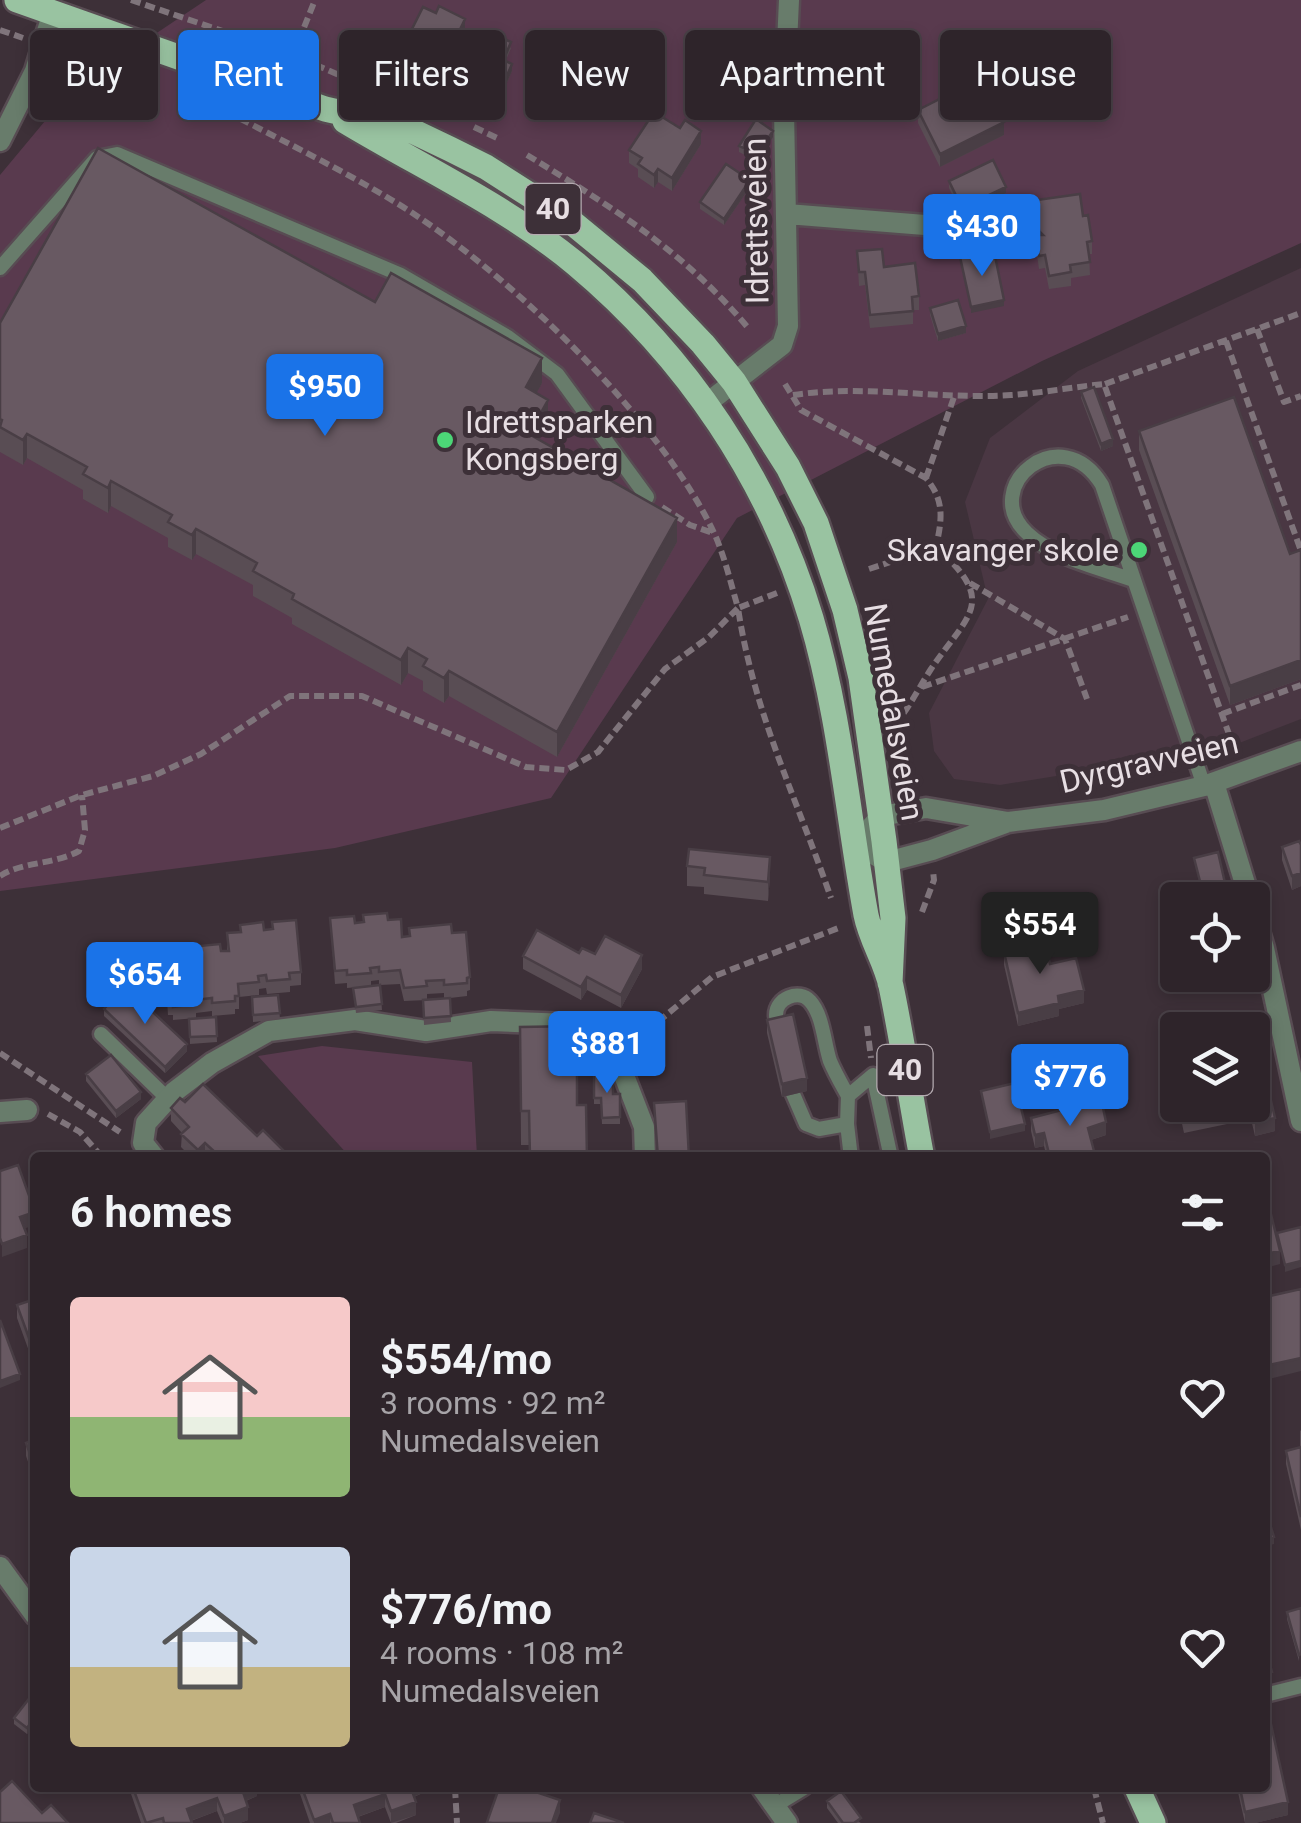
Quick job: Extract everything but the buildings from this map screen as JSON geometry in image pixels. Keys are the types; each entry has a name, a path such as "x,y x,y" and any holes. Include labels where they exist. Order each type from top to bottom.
{"main road":[{"name":"Numedalsveien","path":"17,0 325,108 404,127 486,167 569,220 642,280 734,382 788,467 816,523 862,678 894,918 890,983"},
{"name":"Numedalsveien","path":"325,108 492,204 575,264 672,361 706,404 764,497 796,570 812,622 867,920 890,983 921,1152"},
{"path":"1139,1792 1153,1823"}],"street":[{"name":"Idrettsveien","path":"706,404 782,346 788,326 784,110 789,0"},
{"path":"0,141 35,71 54,12"},
{"path":"787,214 975,229"},
{"name":"Dyrgravveien","path":"887,862 1008,822 1104,810 1209,784 1301,751"},
{"path":"1209,784 1244,882"},
{"name":"Dyrgravveien","path":"880,816 926,808 1008,822"},
{"path":"880,816 856,844 887,862"},
{"path":"1270,975 1300,1110"},
{"path":"149,1150 146,1124 168,1099 212,1062 270,1031 354,1020 426,1032 491,1022 569,1024 613,1046 644,1127 646,1152"},
{"path":"0,1112 27,1110"},
{"path":"0,1567 30,1609"},
{"path":"765,1792 781,1814"}],"lane":[{"path":"0,268 97,158 118,154 401,276 508,337 557,374 647,496"},
{"path":"1133,580 1075,559 1030,536 1013,514 1015,486 1024,472 1051,457 1069,458 1092,468 1102,485 1209,784"},
{"path":"779,1030 775,1013 779,1003 790,996 808,999 816,1012 831,1064 848,1096 849,1152"},
{"path":"101,1034 168,1099"},
{"path":"848,1096 873,1076 904,1068"},
{"path":"873,1076 889,1152"},
{"path":"793,1094 806,1124 820,1129 846,1124"},
{"path":"1270,1694 1301,1686"},
{"path":"781,1814 800,1792"}],"path":[{"path":"140,3 149,0"},
{"path":"303,30 315,0"},
{"path":"1104,384 1301,314"},
{"path":"1257,329 1284,402 1301,396"},
{"path":"1226,341 1301,551"},
{"path":"786,384 800,410 926,478 938,492 943,512 936,547"},
{"path":"926,478 955,394"},
{"path":"647,496 690,526 714,534"},
{"path":"869,569 936,547"},
{"path":"936,547 969,582 1066,640 1087,699"},
{"path":"898,721 971,615 969,582"},
{"path":"0,828 82,795 153,776 201,754 290,696 362,696 526,767 566,770 598,752 665,669 709,637 738,608 782,590"},
{"path":"1169,602 1188,596"},
{"path":"738,608 747,664 847,946"},
{"path":"921,688 1129,616"},
{"path":"1222,714 1301,685"},
{"path":"0,876 13,868 61,860 78,851 85,830 82,795"},
{"path":"920,921 934,880 933,865"},
{"path":"613,1046 653,1026 712,978 841,927"},
{"path":"866,1020 873,1076"},
{"path":"0,1054 149,1150"},
{"path":"27,1110 49,1114 80,1132 98,1152"},
{"path":"455,1792 457,1823"},
{"path":"1095,1792 1102,1823"}],"shaded area":[{"name":"Idrettsparken Kongsberg","path":"206,0 1301,0 1301,243 1042,361 737,518 551,798 335,848 0,891 0,175 46,120 158,120 158,32"},
{"name":"Skavanger skole","path":"1301,268 1301,719 1224,749 1000,785 954,779 934,751 929,713 988,599 965,502 990,438 1078,371"},
{"path":"322,1046 472,1062 477,1152 345,1152 258,1056"}],"place":[{"name":"Idrettsparken Kongsberg","path":"445,440"},
{"name":"Skavanger skole","path":"1139,550"}]}
